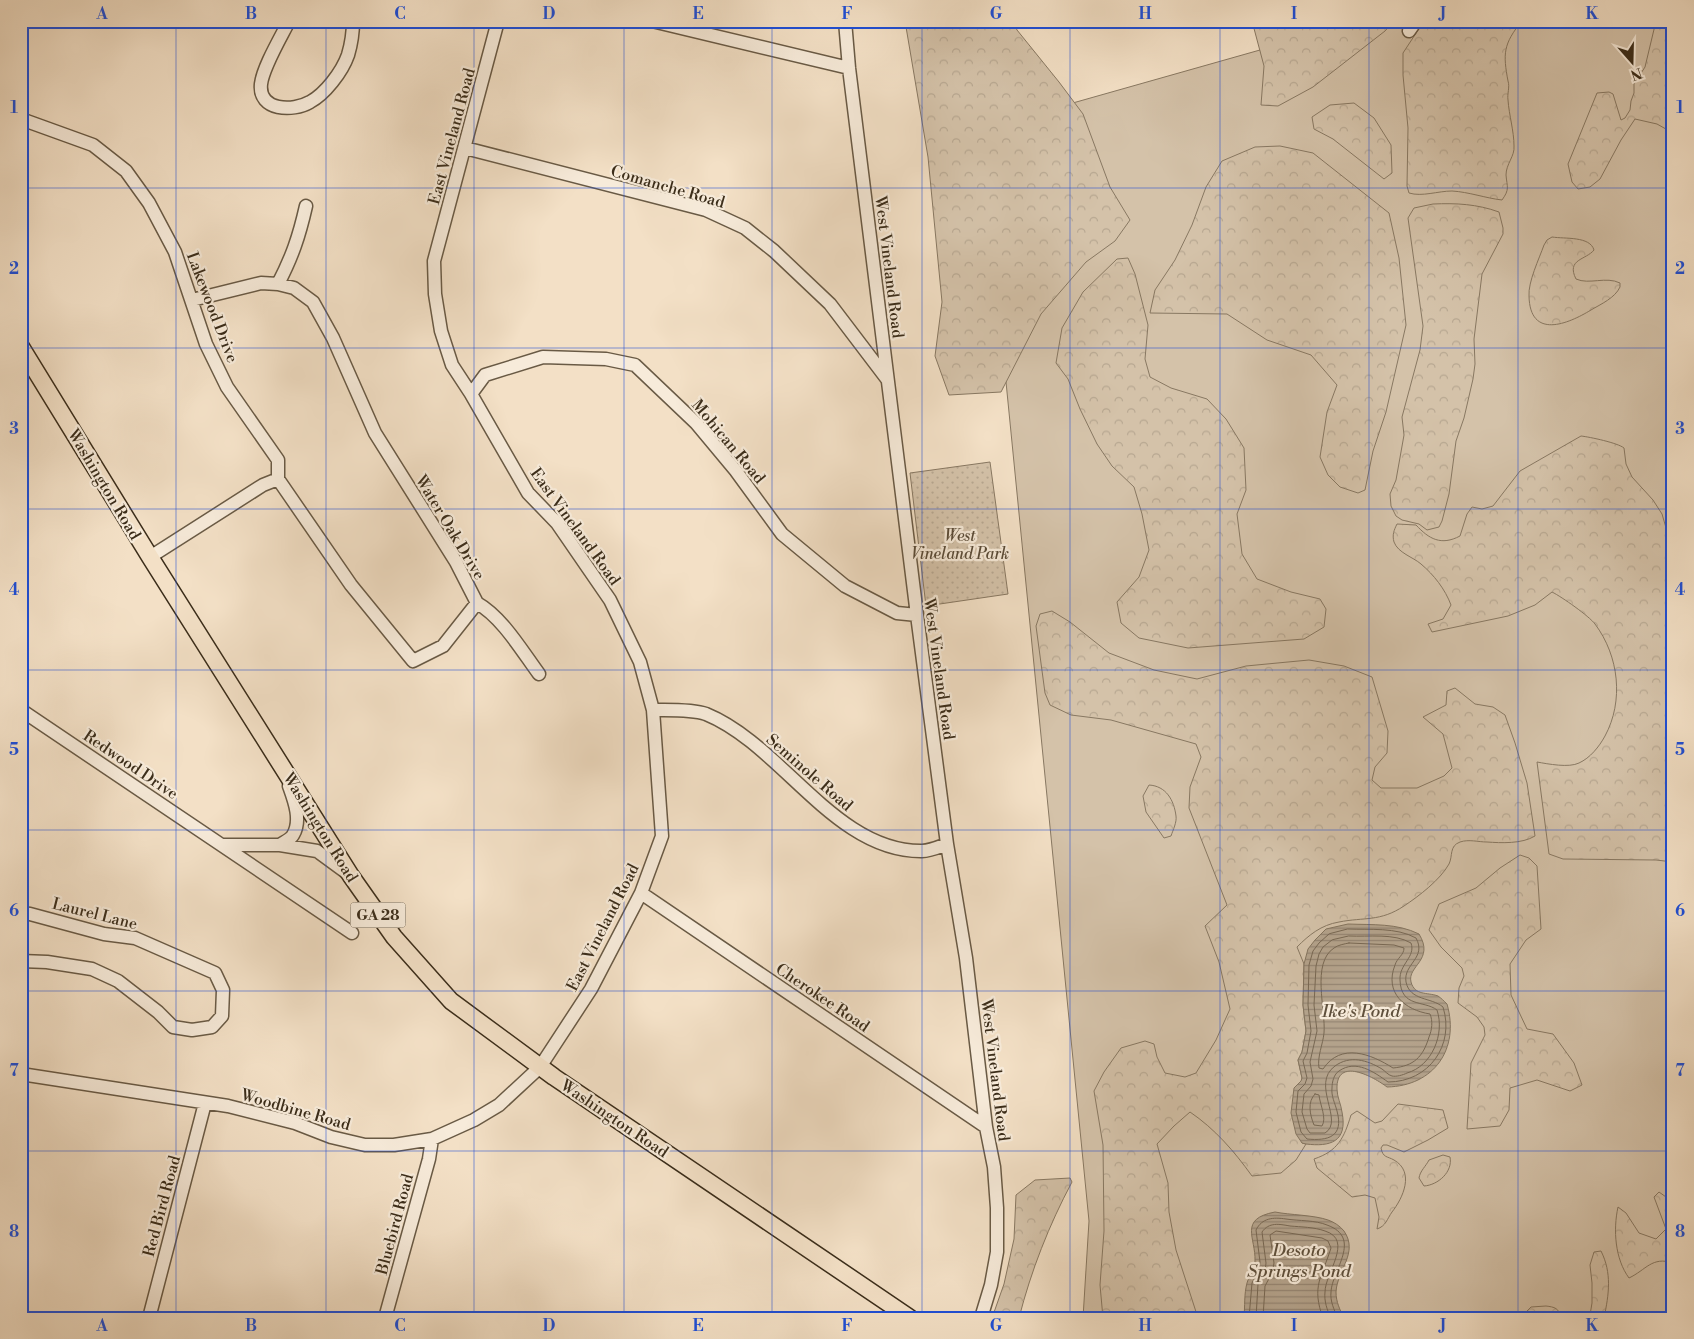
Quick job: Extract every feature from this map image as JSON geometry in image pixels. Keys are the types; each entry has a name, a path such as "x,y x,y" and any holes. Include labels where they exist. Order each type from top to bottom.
{"main road":[{"name":"Washington Road","path":"21,347 150,557 351,876 394,937 451,1001 540,1067 910,1318"}],"street":[{"path":"289,21 270,57 261,84 264,98 273,106 287,109 310,103 337,74 348,55 353,21"},
{"name":"East Vineland Road","path":"498,21 434,261 435,294 441,332 452,365 471,394 528,493 557,523 610,600 640,662 653,710 662,836 641,893 591,989 540,1067"},
{"path":"652,21 849,68"},
{"name":"West Vineland Road","path":"845,21 849,68 917,615 947,844 966,958 986,1127 994,1168 998,1208 997,1252 991,1285 981,1318"},
{"name":"Lakewood Drive","path":"21,119 93,145 126,171 149,203 175,252 206,344 227,387 278,460 278,479"},
{"name":"Comanche Road","path":"465,148 706,210 745,228 774,250 830,304 887,380"},
{"path":"278,284 291,258 306,206"},
{"name":"Water Oak Drive","path":"192,300 261,283 278,284 294,288 313,302 333,338 375,433 456,562 477,603 443,646 414,661 351,585 278,479"},
{"name":"Mohican Road","path":"471,394 485,375 543,357 606,359 635,365 696,423 736,471 782,534 845,586 897,613 917,615"},
{"path":"150,557 263,485 278,479"},
{"path":"477,603 488,609 539,674"},
{"name":"Redwood Drive","path":"21,710 352,933"},
{"name":"Seminole Road","path":"653,710 704,713 727,725 765,752 843,822 876,843 902,850 924,852 947,844"},
{"path":"280,845 293,836 297,821 295,801 282,766"},
{"path":"222,844 280,845 317,851 351,876"},
{"name":"Cherokee Road","path":"641,893 986,1127"},
{"name":"Laurel Lane","path":"21,913 104,934 135,938 215,973 223,990 222,1016 212,1027 192,1030 173,1027 158,1012 118,981 92,969 47,962 21,961"},
{"name":"Woodbine Road","path":"21,1074 228,1106 260,1113 295,1123 331,1137 365,1145 394,1145 432,1139 474,1120 499,1105 540,1067"},
{"name":"Red Bird Road","path":"149,1318 205,1103"},
{"name":"Bluebird Road","path":"385,1318 432,1139"}],"green space":[{"path":"905,21 1013,21 1017,30 1083,114 1110,187 1130,220 1115,241 1086,262 1041,314 1001,392 949,395 935,356 942,302 928,157"},
{"path":"1252,21 1394,21 1385,31 1313,87 1278,106 1261,105 1264,66"},
{"path":"1263,21 1673,21 1673,1318 1083,1318 1089,1221 981,129 1267,48"},
{"path":"1424,21 1522,21 1511,36 1505,56 1514,150 1506,171 1507,190 1502,200 1452,191 1425,194 1409,193 1407,186 1408,128 1403,53"},
{"path":"1656,21 1673,21 1673,133 1657,124 1635,119 1621,140 1600,179 1590,187 1578,189 1572,182 1568,164 1597,93 1609,92 1613,94 1621,120 1625,118 1630,110 1634,84 1645,67"},
{"path":"1354,103 1374,118 1391,145 1392,173 1384,179 1333,139 1314,129 1312,117 1330,105"},
{"path":"1280,146 1313,153 1389,213 1399,258 1406,325 1386,412 1373,451 1365,490 1358,493 1340,487 1328,475 1320,457 1327,412 1337,385 1311,355 1267,340 1227,314 1150,313 1155,290 1175,260 1192,225 1206,187 1222,161 1255,147"},
{"path":"1433,204 1483,207 1499,212 1503,234 1482,274 1474,339 1475,364 1473,379 1464,418 1456,441 1449,494 1439,527 1427,530 1419,524 1402,520 1396,516 1391,506 1390,494 1396,480 1404,435 1402,417 1420,350 1423,326 1408,218 1414,208"},
{"path":"1552,237 1582,240 1592,246 1594,250 1578,261 1573,267 1576,279 1581,281 1615,281 1620,283 1620,287 1611,298 1582,315 1572,320 1552,325 1536,319 1531,310 1529,290 1544,245"},
{"path":"1128,258 1135,274 1148,325 1145,359 1150,377 1171,388 1207,399 1226,419 1244,448 1246,490 1237,514 1242,554 1257,579 1291,592 1320,599 1326,609 1324,627 1304,639 1188,648 1139,638 1121,623 1117,602 1139,577 1149,550 1142,514 1134,487 1112,466 1097,444 1068,379 1056,363 1062,328 1083,292 1117,259"},
{"path":"1581,436 1610,442 1624,448 1626,464 1632,477 1653,500 1662,514 1673,552 1673,862 1656,860 1563,859 1549,854 1537,762 1570,765 1579,763 1587,758 1605,736 1615,708 1617,694 1614,664 1603,637 1595,624 1575,607 1552,592 1535,605 1508,616 1432,632 1428,624 1443,619 1451,605 1446,593 1421,564 1396,546 1393,539 1397,524 1416,525 1426,534 1441,541 1460,536 1467,514 1472,507 1482,509 1493,506 1520,471"},
{"name":"West Vineland Park","path":"990,462 1008,594 926,606 910,473"},
{"path":"1052,611 1070,622 1109,653 1154,670 1197,679 1246,666 1309,660 1344,666 1372,677 1388,731 1387,753 1375,767 1372,780 1381,788 1417,788 1444,776 1452,768 1443,734 1423,717 1446,705 1447,691 1455,688 1475,704 1493,707 1505,715 1527,783 1535,836 1530,839 1499,843 1460,842 1454,846 1449,864 1435,882 1404,906 1379,917 1327,925 1297,947 1304,964 1303,1005 1306,1031 1302,1052 1298,1060 1302,1078 1302,1143 1306,1144 1296,1160 1281,1173 1252,1176 1224,1141 1190,1112 1157,1144 1168,1183 1169,1212 1176,1250 1198,1318 1103,1318 1100,1285 1104,1231 1103,1145 1094,1091 1104,1072 1121,1048 1145,1041 1154,1044 1157,1057 1165,1073 1185,1077 1196,1073 1216,1040 1230,1009 1219,962 1205,926 1227,905 1189,808 1190,787 1201,757 1196,744 1111,720 1071,715 1050,705 1045,693 1036,626 1040,614"},
{"path":"1149,785 1160,788 1171,799 1176,818 1171,836 1164,838 1146,812 1143,796"},
{"path":"1520,855 1529,858 1537,866 1541,929 1526,940 1510,964 1511,995 1527,1029 1553,1034 1574,1063 1582,1085 1570,1091 1537,1080 1510,1088 1509,1110 1500,1126 1467,1129 1471,1063 1485,1035 1484,1027 1477,1017 1458,1003 1459,988 1464,976 1462,968 1441,947 1429,930 1439,904 1476,888 1500,868"},
{"path":"1398,1104 1443,1110 1448,1128 1404,1152 1383,1145 1381,1148 1384,1155 1394,1160 1404,1171 1405,1185 1400,1200 1384,1224 1377,1229 1379,1217 1375,1198 1365,1195 1352,1197 1317,1168 1314,1159 1329,1152 1339,1143 1351,1115 1357,1111 1375,1123 1382,1121"},
{"path":"1443,1155 1450,1157 1447,1173 1434,1183 1424,1186 1419,1178 1422,1171 1429,1160"},
{"path":"1070,1178 1072,1182 1041,1248 1019,1318 992,1318 1004,1284 1014,1239 1016,1195 1035,1180"},
{"path":"1659,1192 1673,1202 1673,1263 1660,1261 1654,1263 1629,1278 1624,1270 1616,1244 1616,1216 1618,1207 1626,1213 1639,1233 1656,1239 1666,1229 1654,1197"},
{"path":"1601,1251 1607,1267 1609,1284 1607,1300 1604,1318 1591,1318 1592,1283 1590,1265 1594,1252"},
{"path":"1546,1306 1556,1309 1559,1312 1560,1318 1523,1318 1523,1315 1531,1307"}],"water":[{"name":"Ike's Pond","path":"1348,924 1393,926 1419,934 1424,950 1420,962 1413,971 1411,982 1418,992 1438,996 1447,1004 1450,1036 1440,1062 1418,1080 1404,1085 1387,1087 1374,1078 1357,1072 1349,1071 1343,1073 1338,1079 1337,1089 1343,1122 1340,1136 1330,1143 1306,1144 1302,1143 1296,1134 1291,1113 1294,1088 1302,1078 1298,1060 1302,1052 1306,1031 1303,1005 1304,964 1308,949 1326,929"},
{"name":"Desoto Springs Pond","path":"1275,1212 1322,1218 1335,1223 1344,1231 1349,1247 1336,1292 1337,1303 1344,1318 1244,1318 1246,1287 1255,1261 1252,1237 1253,1225 1256,1219"}]}
